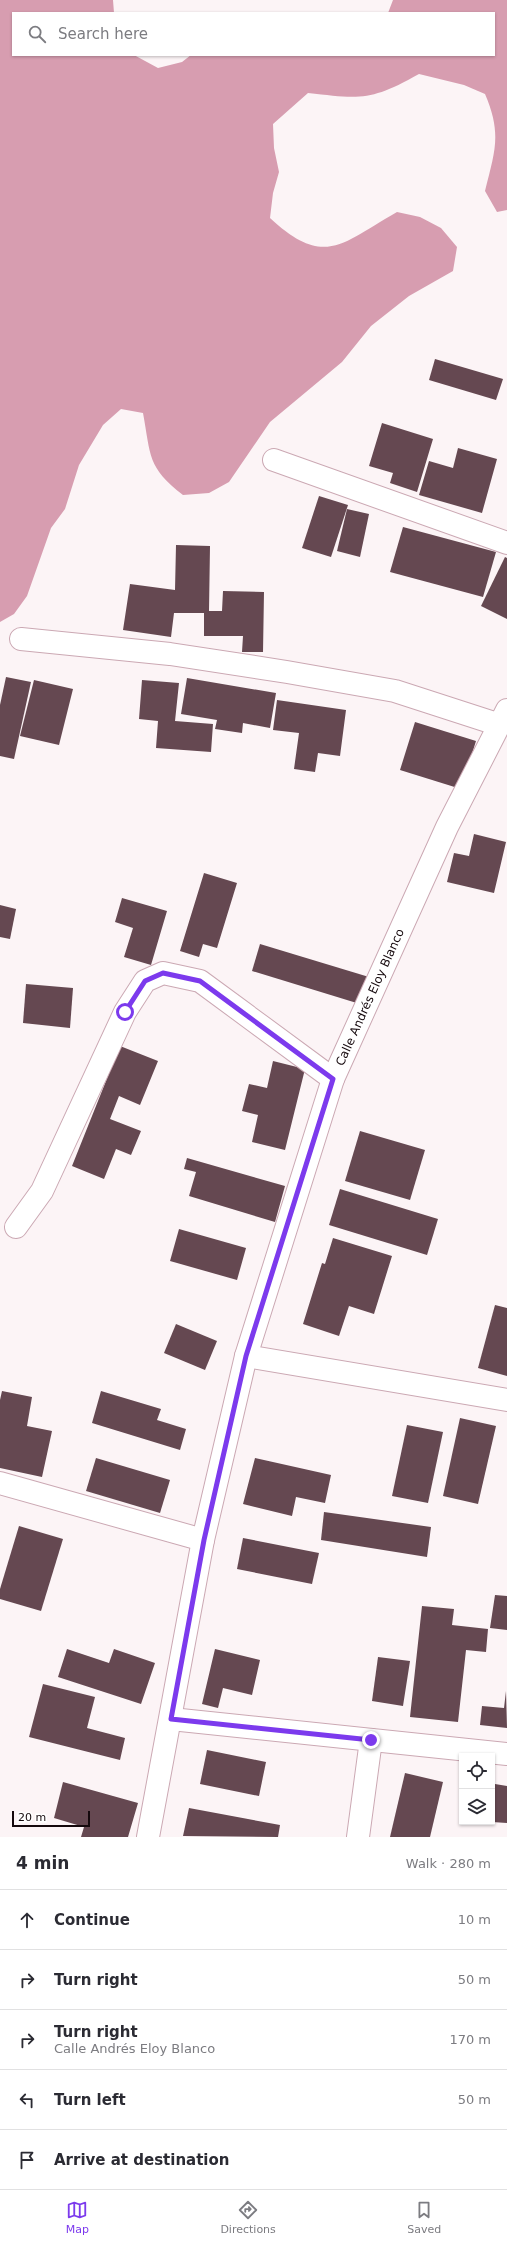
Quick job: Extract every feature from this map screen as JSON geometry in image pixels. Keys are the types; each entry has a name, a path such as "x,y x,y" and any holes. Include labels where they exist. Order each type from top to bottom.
{"street":[{"path":"274,460 507,543"},
{"path":"21,639 170,654 286,672 395,691 504,718"},
{"name":"Calle Andrés Eloy Blanco","path":"148,1837 204,1540 246,1356 333,1079 447,828 504,718"},
{"path":"16,1227 42,1191 125,1012 145,981 163,973 200,981 333,1079"},
{"path":"246,1356 507,1400"},
{"path":"0,1483 204,1540"},
{"path":"171,1719 507,1754"},
{"path":"358,1837 371,1740"}],"shaded area":[{"path":"0,0 113,0 114,12 12,12 12,56 136,56 158,68 182,62 190,56 495,56 495,12 388,12 393,0 507,0 507,210 497,212 485,191 494,153 495,131 494,120 485,94 464,85 419,74 389,89 365,96 354,97 308,93 273,124 274,148 279,172 273,193 270,218 289,234 305,243 320,247 334,246 347,241 397,212 420,217 441,228 457,247 453,271 409,296 371,326 342,362 270,422 229,482 209,493 183,495 171,485 152,460 143,413 121,409 103,425 79,465 65,509 51,528 27,596 14,614 0,622"}],"building":[{"path":"435,359 503,379 496,400 429,380"},
{"path":"382,423 433,439 417,492 390,483 393,473 369,466"},
{"path":"458,448 497,459 482,513 419,495 429,461 453,468"},
{"path":"319,496 348,505 331,557 302,548"},
{"path":"347,509 369,514 360,557 337,551"},
{"path":"403,527 496,552 483,597 390,572"},
{"path":"176,545 210,546 209,611 222,611 223,591 264,592 263,652 242,652 243,636 204,636 204,613 174,613 171,637 123,630 130,584 175,590"},
{"path":"505,557 507,558 507,619 481,606"},
{"path":"6,677 31,682 14,759 0,756 0,705"},
{"path":"187,678 276,693 270,728 243,723 242,733 215,729 217,720 181,714"},
{"path":"34,680 73,689 59,745 20,736"},
{"path":"142,680 179,683 175,721 213,724 211,752 156,748 158,721 139,719"},
{"path":"277,700 346,710 340,756 318,753 315,772 294,769 299,733 273,730"},
{"path":"415,722 476,741 461,789 400,770"},
{"path":"474,834 506,842 494,893 447,882 454,853 469,856"},
{"path":"204,873 237,883 217,948 203,944 199,957 180,951"},
{"path":"122,898 167,911 151,965 124,957 133,928 115,922"},
{"path":"0,905 16,909 10,939 0,937"},
{"path":"260,944 369,977 360,1004 252,971"},
{"path":"26,984 73,988 70,1028 23,1023"},
{"path":"120,1046 158,1061 140,1105 119,1096 110,1119 141,1131 131,1155 116,1149 104,1179 72,1166"},
{"path":"273,1061 305,1069 285,1150 252,1142 258,1115 242,1111 249,1084 267,1088"},
{"path":"360,1131 425,1150 410,1200 345,1181"},
{"path":"187,1158 285,1186 275,1222 189,1196 196,1172 184,1169"},
{"path":"340,1189 438,1219 427,1255 329,1225"},
{"path":"179,1229 246,1248 237,1280 170,1261"},
{"path":"333,1238 392,1256 374,1314 349,1306 339,1336 303,1324 322,1263 325,1264"},
{"path":"495,1305 507,1308 507,1376 478,1368"},
{"path":"176,1324 217,1341 205,1370 164,1353"},
{"path":"2,1391 32,1397 27,1426 52,1431 42,1477 0,1468 0,1400"},
{"path":"101,1391 161,1409 157,1420 186,1429 180,1450 92,1423"},
{"path":"460,1418 496,1426 478,1504 443,1496"},
{"path":"407,1425 443,1432 428,1503 392,1496"},
{"path":"96,1458 170,1480 160,1513 86,1491"},
{"path":"255,1458 331,1475 325,1503 296,1497 292,1516 243,1504"},
{"path":"324,1512 431,1527 427,1557 321,1540"},
{"path":"19,1526 63,1539 41,1611 0,1599 0,1589"},
{"path":"243,1538 319,1553 312,1584 237,1569"},
{"path":"495,1595 507,1596 507,1630 490,1628"},
{"path":"422,1606 454,1609 452,1625 488,1629 486,1652 466,1650 458,1722 410,1717"},
{"path":"67,1649 109,1663 114,1649 155,1663 141,1704 58,1677"},
{"path":"215,1649 260,1660 252,1695 223,1688 218,1708 202,1704"},
{"path":"378,1657 410,1661 403,1706 372,1701"},
{"path":"43,1684 95,1697 87,1728 125,1738 120,1760 29,1737"},
{"path":"506,1691 507,1728 480,1725 482,1706 504,1708"},
{"path":"207,1750 266,1762 259,1796 200,1784"},
{"path":"405,1773 443,1782 430,1837 390,1837"},
{"path":"63,1782 138,1803 128,1837 81,1837 84,1827 54,1818"},
{"path":"495,1784 507,1786 507,1823 495,1822"},
{"path":"189,1808 280,1825 278,1837 183,1836"}],"route":[{"path":"125,1012 145,981 163,973 200,981 333,1079 246,1356 204,1540 171,1719 371,1740"}]}
